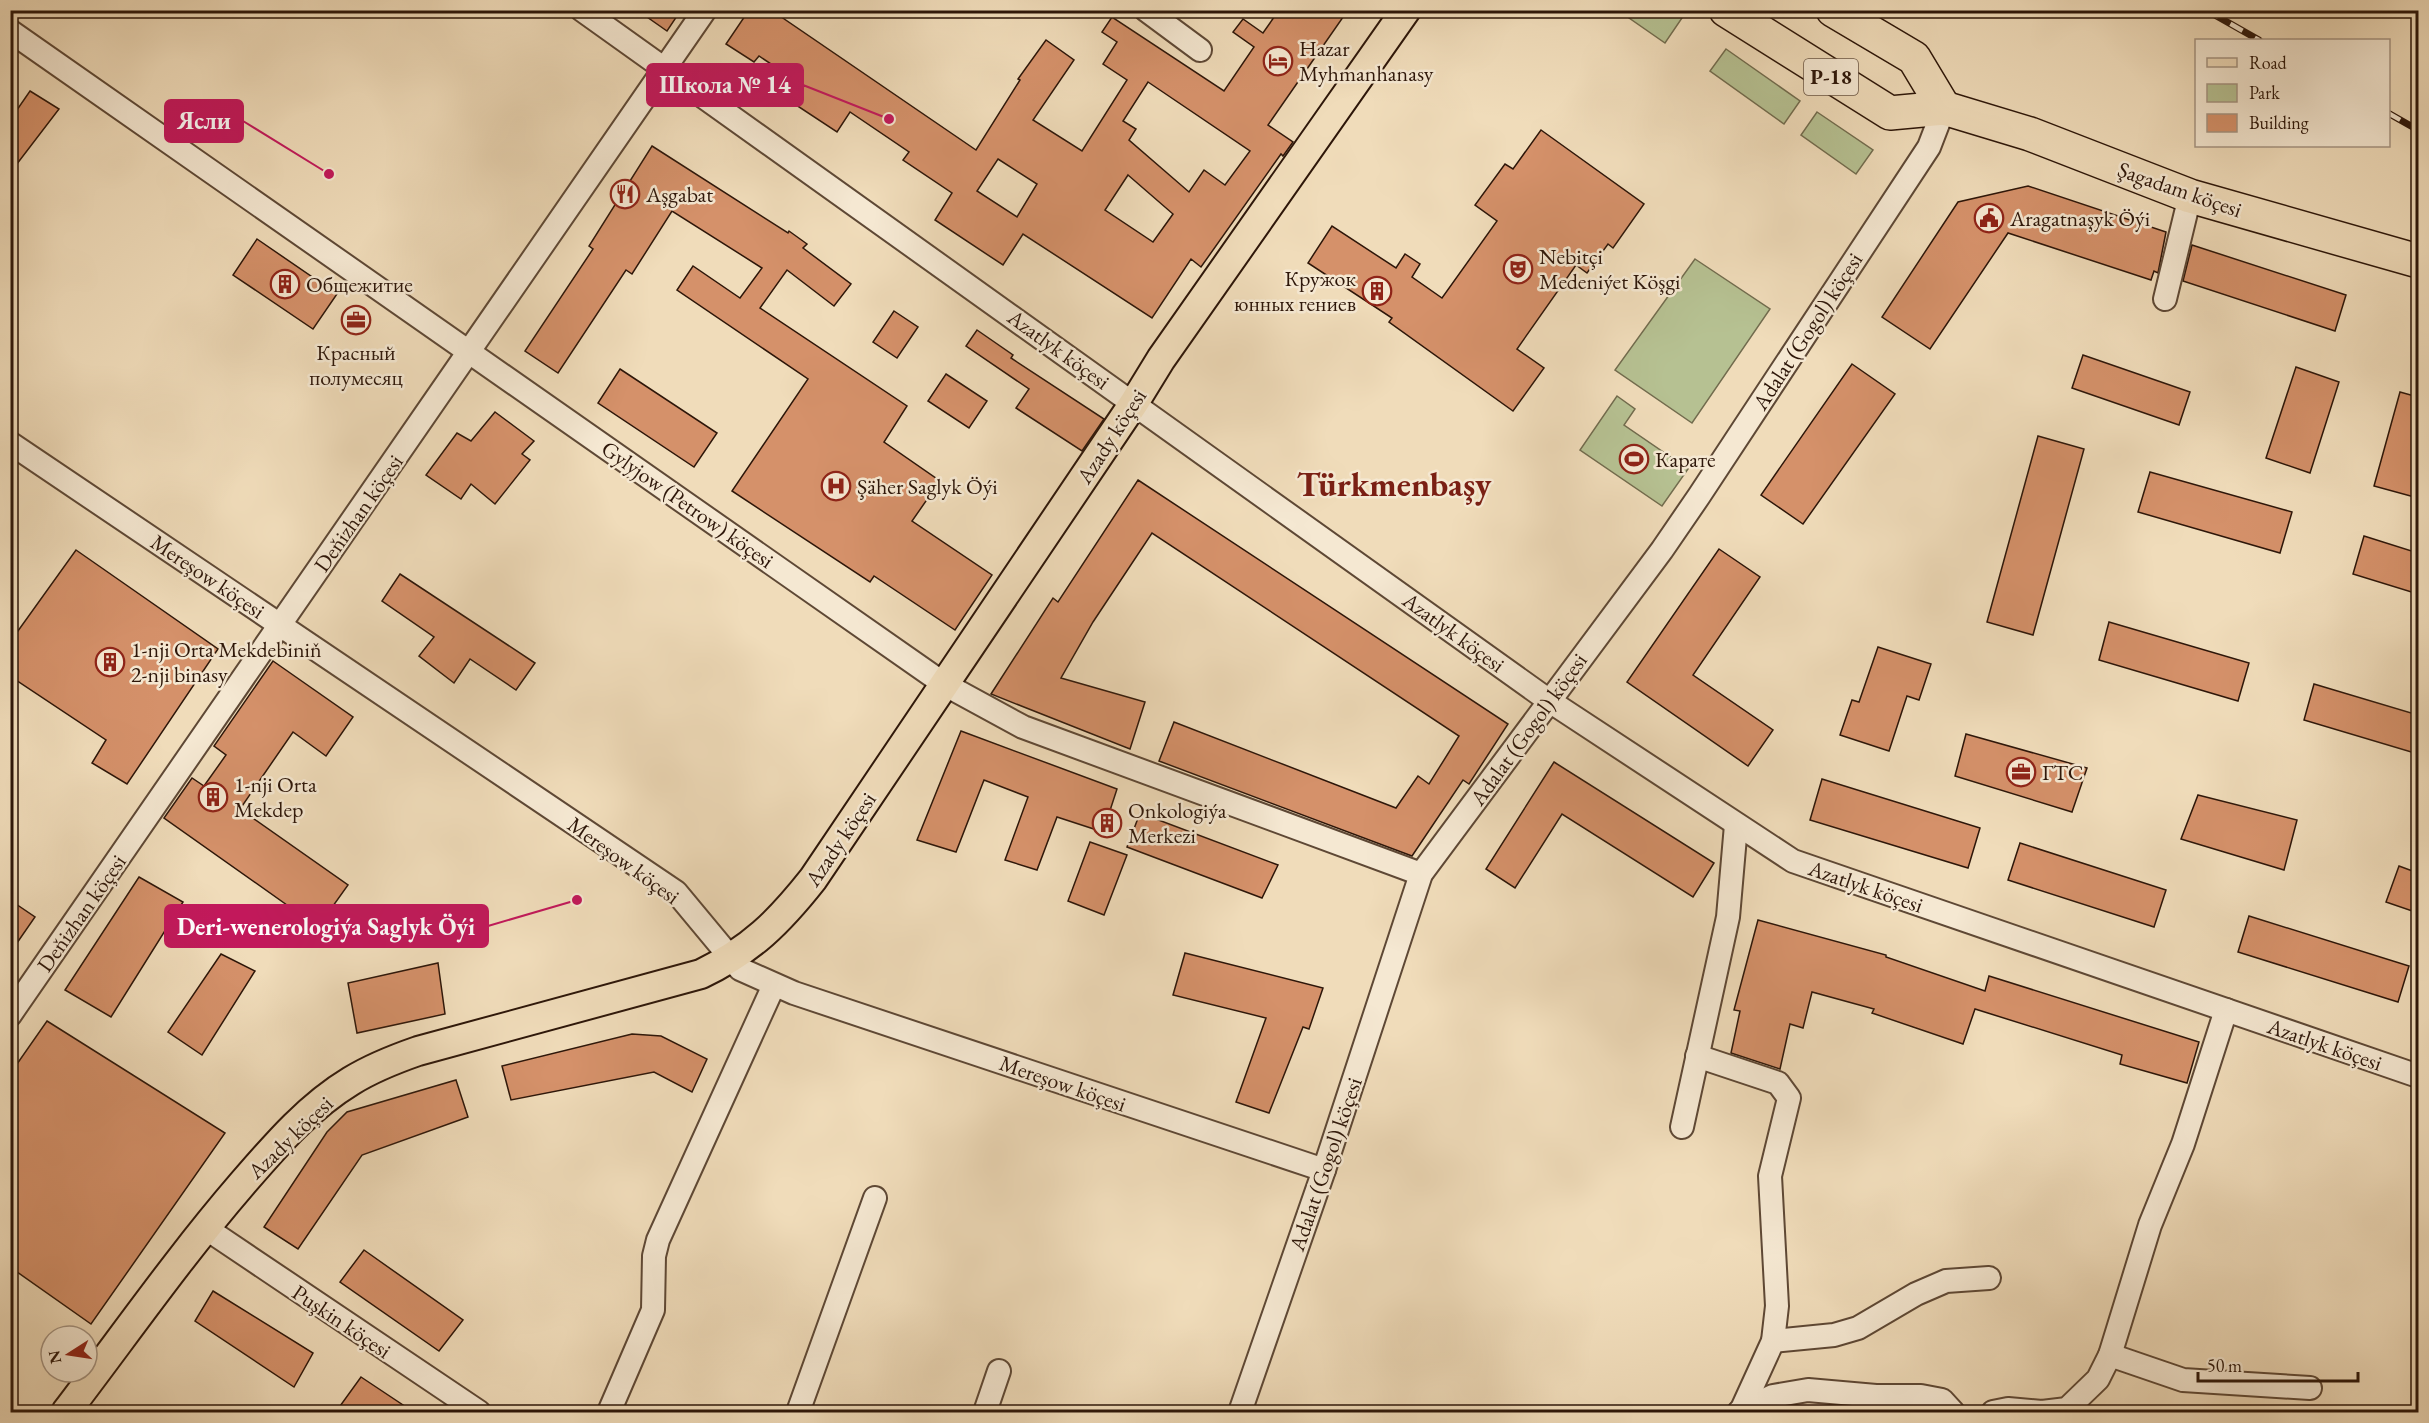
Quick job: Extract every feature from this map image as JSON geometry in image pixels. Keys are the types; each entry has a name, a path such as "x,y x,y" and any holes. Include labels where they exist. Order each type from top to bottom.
{"highway":[{"name":"Şagadam köçesi","path":"1726,10 1890,114 1944,108 2030,134 2190,196 2418,261"},
{"name":"P-18","path":"1833,10 1914,58 1944,108"}],"main road":[{"name":"Azady köçesi","path":"66,1413 204,1227 298,1122 351,1080 418,1051 671,983 730,960 762,938 813,879 1134,403 1161,358 1406,10"}],"street":[{"name":"Azatlyk köçesi","path":"582,10 1548,700 1793,861 2418,1076"},
{"name":"Deňizhan köçesi","path":"10,1015 705,10"},
{"path":"1146,10 1200,50"},
{"name":"Gylyjow (Petrow) köçesi","path":"10,31 470,350 944,684 1023,727 1421,874"},
{"name":"Adalat (Gogol) köçesi","path":"1240,1413 1324,1170 1421,874 1548,700 1662,550 1699,496 1929,147 1944,108"},
{"path":"2165,299 2190,196"},
{"name":"Mereşow köçesi","path":"10,443 676,892 730,960 740,969 774,985 1324,1170"},
{"path":"1682,1127 1728,917 1736,825"},
{"path":"609,1413 653,1310 654,1256 658,1240 774,985"},
{"path":"1993,1413 2008,1409 2042,1412 2067,1409 2098,1379 2110,1355 2150,1225 2183,1144 2226,1010"},
{"path":"1697,1056 1778,1083 1789,1098 1770,1176 1777,1306 1773,1341 1740,1412"},
{"path":"798,1413 875,1198"},
{"name":"Puşkin köçesi","path":"204,1227 476,1412"},
{"path":"1773,1341 1834,1335 1858,1328 1916,1294 1946,1281 1989,1278"},
{"path":"2110,1355 2183,1380 2310,1388"},
{"path":"985,1413 999,1371"},
{"path":"1740,1412 1773,1396 1808,1390 1876,1396 1921,1396 1942,1400 1953,1413"}],"green space":[{"path":"1619,11 1671,11 1682,18 1665,43"},
{"path":"1726,49 1800,101 1784,124 1710,71"},
{"path":"1817,112 1873,150 1856,174 1801,135"},
{"path":"1695,259 1770,309 1692,423 1615,370"},
{"name":"Карате","path":"1617,396 1635,409 1624,425 1688,469 1662,506 1580,450"}],"building":[{"path":"637,10 681,10 667,31"},
{"path":"749,10 771,10 976,150 1020,80 1018,79 1046,40 1074,60 1033,120 1082,151 1127,80 1103,64 1117,42 1102,32 1112,17 1224,91 1254,47 1233,32 1243,19 1263,33 1279,10 1348,10 1268,125 1293,142 1283,156 1281,154 1201,267 1191,259 1152,318 1023,234 1003,265 935,220 952,193 903,160 909,152 850,112 837,132 793,103 804,86 759,56 754,62 726,44","holes":["1148,82 1250,151 1225,185 1204,170 1189,192 1129,140 1136,129 1123,121","998,159 1037,184 1017,217 977,191","1128,175 1173,214 1153,242 1105,210"]},
{"path":"30,91 59,109 10,173 10,120"},
{"name":"Nebitçi Medeniýet Köşgi","path":"1541,130 1644,204 1613,248 1608,244 1587,273 1576,265 1517,349 1544,368 1513,411 1389,322 1392,318 1308,263 1332,226 1396,268 1405,254 1420,264 1412,277 1442,298 1497,221 1475,205 1505,164 1513,169"},
{"path":"652,146 788,233 789,231 807,244 803,248 851,284 834,306 787,270 760,308 907,406 884,442 940,481 912,521 992,575 955,630 874,576 870,582 732,491 808,379 677,290 693,266 740,298 762,268 672,211 632,274 626,270 558,373 525,351 593,249 589,246"},
{"path":"2028,186 2166,232 2158,273 2154,271 2151,280 2008,233 1930,349 1882,317 1958,202"},
{"name":"Общежитие","path":"257,239 337,294 313,329 233,275"},
{"path":"2192,245 2346,295 2335,331 2183,281"},
{"path":"894,311 918,327 897,358 873,342"},
{"path":"977,330 1013,355 1011,358 1104,419 1082,451 1016,408 1029,389 966,346"},
{"path":"2083,355 2190,392 2179,425 2072,388"},
{"path":"1852,364 1895,394 1803,524 1761,495"},
{"path":"2296,367 2339,382 2310,473 2266,458"},
{"path":"620,369 717,433 694,467 598,403"},
{"path":"946,374 987,401 969,428 928,401"},
{"path":"2400,392 2418,397 2418,498 2374,486"},
{"path":"495,412 534,441 522,454 530,460 495,504 471,484 461,499 426,475 457,433 471,441"},
{"path":"2038,436 2084,449 2033,635 1987,622"},
{"path":"2150,472 2292,512 2280,553 2138,512"},
{"path":"1138,480 1508,724 1469,784 1463,780 1412,856 1159,761 1174,722 1396,808 1418,776 1429,784 1459,736 1152,533 1093,622 1061,678 1145,702 1130,749 991,694 1053,598 1058,602"},
{"path":"2364,536 2418,553 2418,594 2353,574"},
{"path":"1719,549 1760,577 1693,675 1773,730 1748,766 1627,682"},
{"name":"1-nji Orta Mekdebiniň 2-nji binasy","path":"76,550 218,649 127,784 92,763 106,740 10,676 10,642"},
{"path":"400,574 535,663 516,690 470,659 454,683 419,656 434,637 382,601"},
{"path":"2109,622 2249,663 2238,701 2099,660"},
{"path":"1878,647 1931,664 1919,700 1907,696 1889,751 1840,735 1852,700 1859,702"},
{"name":"1-nji Orta Mekdep","path":"273,661 353,717 326,756 293,732 240,809 348,885 318,927 164,818 192,778 204,786 226,755 214,746"},
{"path":"2314,684 2418,715 2418,754 2304,720"},
{"name":"Onkologiýa Merkezi","path":"961,731 1117,789 1103,832 1057,817 1037,870 1005,860 1028,797 984,780 956,852 917,840"},
{"name":"ГТС","path":"1966,734 2087,768 2072,812 1955,776"},
{"path":"1554,762 1714,863 1693,897 1562,814 1515,888 1486,869"},
{"path":"1822,779 1980,828 1968,868 1810,820"},
{"path":"2198,795 2297,820 2284,870 2181,839"},
{"path":"1140,813 1278,865 1262,898 1127,847"},
{"path":"1090,842 1127,855 1104,915 1068,901"},
{"path":"2020,843 2166,890 2154,927 2008,880"},
{"path":"2399,866 2418,873 2418,913 2386,902"},
{"path":"139,877 183,902 111,1017 65,990"},
{"path":"10,900 35,917 10,953"},
{"path":"2249,916 2409,966 2398,1002 2238,952"},
{"path":"1758,920 1886,955 1886,957 1985,991 1989,976 2199,1042 2187,1083 2120,1064 2122,1055 1975,1009 1963,1044 1872,1013 1874,1009 1812,992 1803,1028 1790,1024 1780,1069 1731,1053 1740,1011 1734,1010"},
{"path":"1185,953 1323,988 1309,1029 1303,1027 1269,1113 1236,1102 1266,1018 1173,995"},
{"path":"221,954 255,971 202,1055 168,1032"},
{"path":"438,963 445,1014 357,1033 348,983"},
{"path":"47,1021 225,1133 91,1324 10,1267 10,1074"},
{"path":"632,1034 661,1036 707,1059 692,1092 654,1072 511,1100 502,1066"},
{"path":"456,1080 468,1117 362,1155 298,1249 264,1227 327,1132 347,1112"},
{"path":"364,1250 463,1320 439,1351 340,1282"},
{"path":"213,1291 313,1353 294,1387 195,1321"},
{"path":"361,1377 415,1413 335,1413"}],"railway":[{"path":"2206,10 2257,39"},
{"path":"2390,114 2418,130"}],"place":[{"name":"Hazar Myhmanhanasy","path":"1278,61"},
{"name":"Школа № 14","path":"889,119"},
{"name":"Ясли","path":"329,174"},
{"name":"Aşgabat","path":"625,194"},
{"name":"Aragatnaşyk Öýi","path":"1989,218"},
{"name":"Nebitçi Medeniýet Köşgi","path":"1518,269"},
{"name":"Общежитие","path":"285,284"},
{"name":"Кружок юнных гениев","path":"1377,291"},
{"name":"Красный полумесяц","path":"356,320"},
{"name":"Карате","path":"1634,459"},
{"name":"Şäher Saglyk Öýi","path":"836,486"},
{"name":"1-nji Orta Mekdebiniň 2-nji binasy","path":"110,662"},
{"name":"ГТС","path":"2021,772"},
{"name":"1-nji Orta Mekdep","path":"213,797"},
{"name":"Onkologiýa Merkezi","path":"1107,823"},
{"name":"Deri-wenerologiýa Saglyk Öýi","path":"577,900"}],"district":[{"name":"Türkmenbaşy","path":"1394,484"}]}
